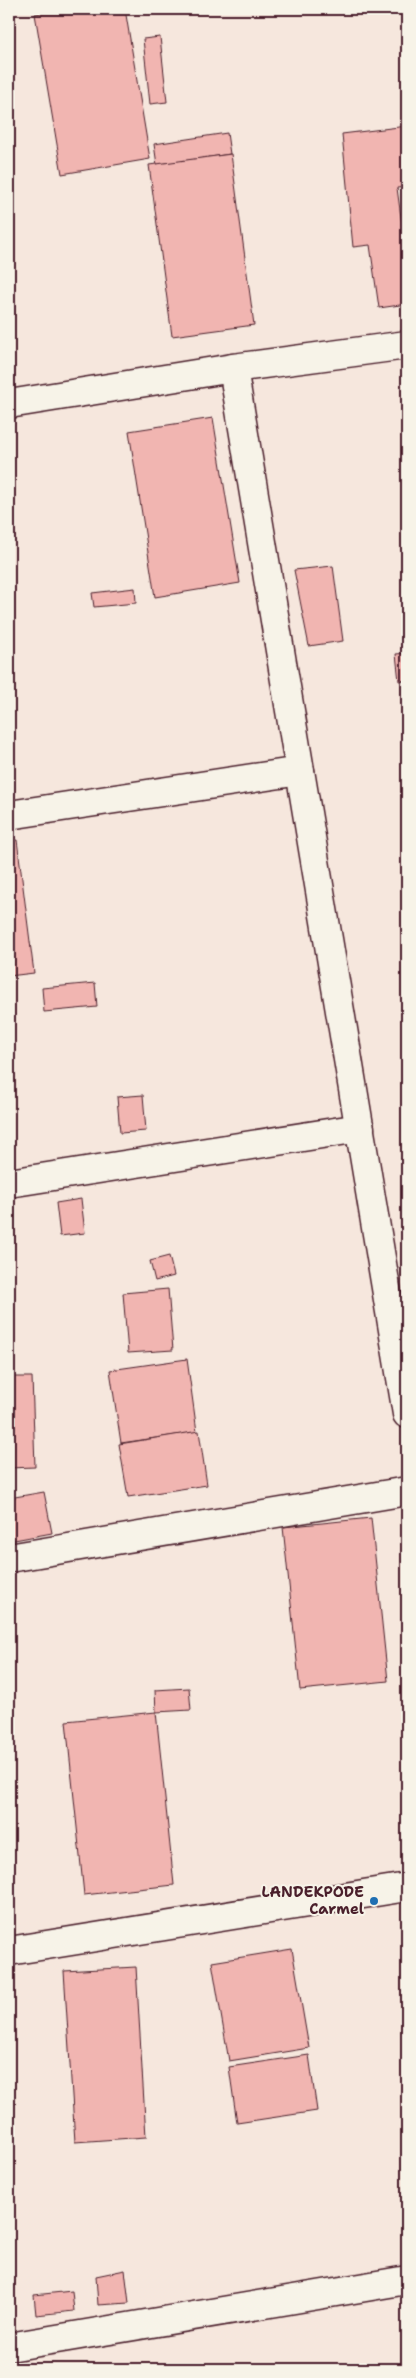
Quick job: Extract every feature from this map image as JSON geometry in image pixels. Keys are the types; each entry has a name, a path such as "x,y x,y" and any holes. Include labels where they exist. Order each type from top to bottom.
{"street":[{"path":"9,404 233,368 407,345"},
{"path":"233,368 407,1414"},
{"path":"9,815 300,771"},
{"path":"9,1183 360,1128"},
{"path":"9,1558 407,1491"},
{"path":"9,1951 407,1887"},
{"path":"9,2347 407,2280"}],"building":[{"path":"71,9 125,9 150,159 62,174 35,14"},
{"path":"160,37 167,102 150,104 143,39"},
{"path":"407,126 407,187 397,188 403,232 407,231 407,304 379,308 370,245 353,247 342,134"},
{"path":"227,133 230,154 157,165 154,144"},
{"path":"231,154 254,325 172,336 149,165"},
{"path":"213,418 240,583 155,597 129,431"},
{"path":"333,566 343,641 309,646 294,570"},
{"path":"135,588 136,603 94,607 92,593"},
{"path":"407,653 407,680 399,681 396,654"},
{"path":"17,840 34,973 9,976 9,841"},
{"path":"95,983 97,1007 44,1012 42,988"},
{"path":"143,1095 146,1131 120,1133 117,1097"},
{"path":"81,1199 85,1233 60,1236 56,1203"},
{"path":"169,1256 174,1276 155,1281 150,1261"},
{"path":"168,1289 173,1350 128,1353 123,1293"},
{"path":"187,1359 197,1432 121,1443 110,1370"},
{"path":"9,1377 32,1377 35,1467 9,1468"},
{"path":"199,1431 207,1485 128,1497 119,1444"},
{"path":"44,1492 52,1533 9,1541 9,1498"},
{"path":"371,1518 388,1681 300,1690 283,1527"},
{"path":"189,1688 191,1710 156,1712 155,1690"},
{"path":"156,1712 174,1885 84,1895 66,1721"},
{"path":"292,1949 309,2048 229,2061 212,1962"},
{"path":"136,1967 146,2137 75,2142 64,1971"},
{"path":"309,2055 317,2111 237,2123 229,2067"},
{"path":"125,2270 129,2303 98,2305 96,2276"},
{"path":"72,2291 74,2311 36,2315 34,2295"}],"place":[{"name":"LANDEKPODE Carmel","path":"374,1901"}]}
